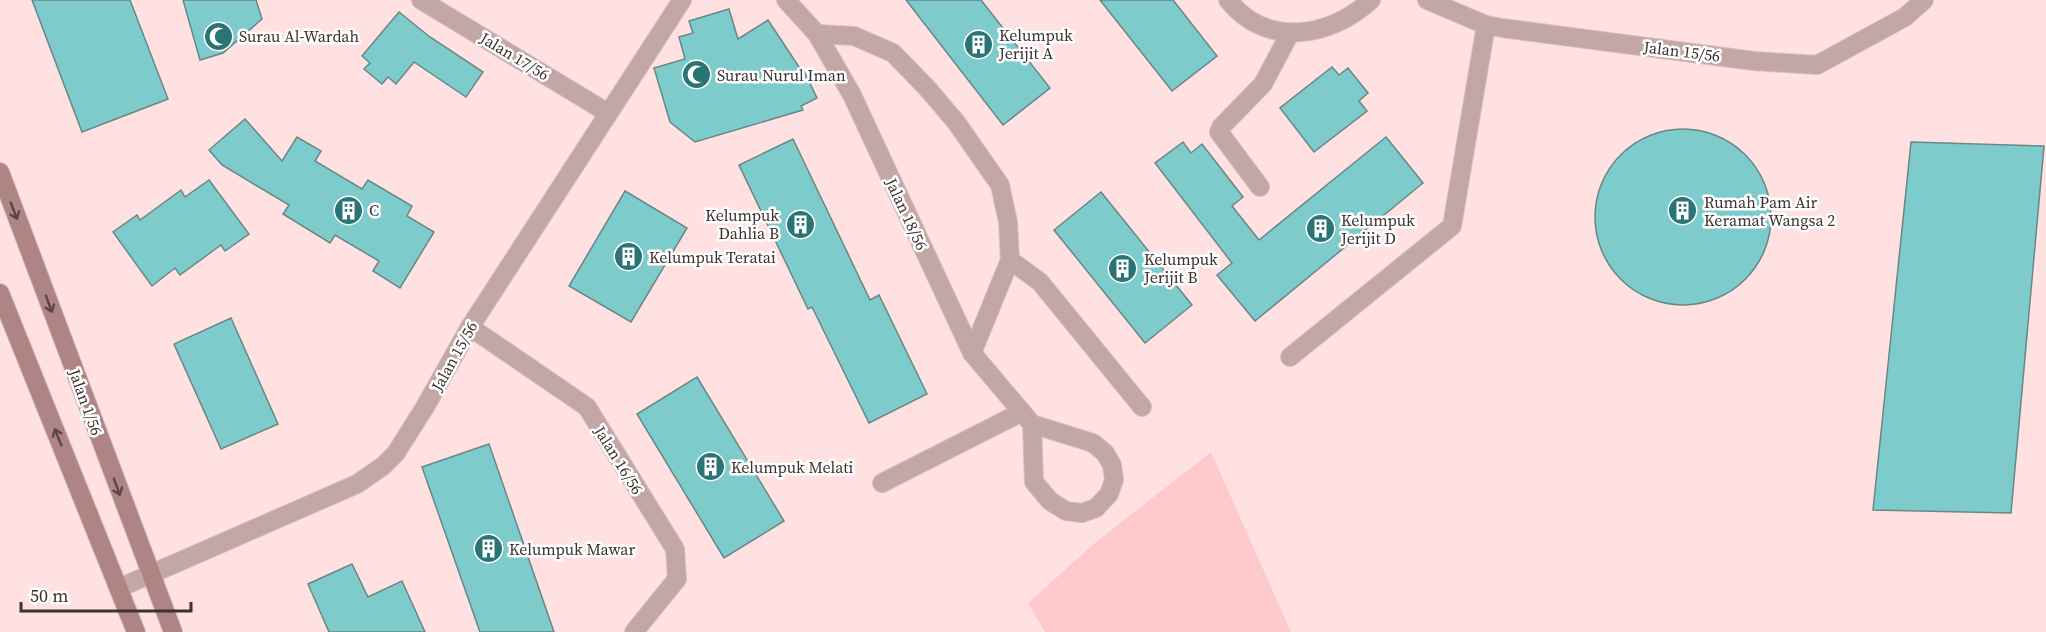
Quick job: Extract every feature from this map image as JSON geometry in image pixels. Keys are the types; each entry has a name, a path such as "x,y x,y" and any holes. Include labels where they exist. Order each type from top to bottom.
{"main road":[{"name":"Jalan 1/56","path":"0,172 173,632"},
{"path":"0,293 136,632"}],"street":[{"name":"Jalan 17/56","path":"421,0 608,113"},
{"name":"Jalan 15/56","path":"119,588 151,576 357,484 383,466 396,453 470,327 682,0"},
{"name":"Jalan 18/56","path":"786,0 817,34 852,95 972,353 1027,418"},
{"path":"1228,0 1248,21 1265,29 1290,33 1338,22 1357,13 1371,0"},
{"name":"Jalan 15/56","path":"1426,0 1486,25 1754,61 1817,65 1905,17 1924,0"},
{"path":"1290,357 1452,226 1486,25"},
{"path":"1260,187 1219,132 1221,127 1263,84 1290,33"},
{"path":"817,34 854,36 893,53 956,122 1000,185 1008,222 1010,260 972,353"},
{"path":"1010,260 1040,282 1142,407"},
{"name":"Jalan 16/56","path":"470,327 587,407 675,549 677,579 634,632"},
{"path":"882,483 1027,418 1093,443 1105,453 1112,465 1114,480 1109,494 1096,508 1082,513 1066,511 1050,501 1034,482 1027,418"}],"shaded area":[{"path":"1211,452 1291,632 1045,632 1028,603 1096,542"}],"building":[{"path":"32,0 130,0 168,99 82,132"},
{"name":"Surau Al-Wardah","path":"183,0 256,0 262,19 223,53 200,60"},
{"name":"Kelumpuk Jerijit A","path":"906,0 981,0 1050,88 1003,125"},
{"path":"1100,0 1173,0 1217,56 1172,91"},
{"path":"729,9 738,39 768,20 801,70 803,69 817,98 801,106 803,110 695,142 670,122 654,68 685,59 679,37 693,33 689,21"},
{"path":"399,12 430,37 483,72 466,97 414,62 396,84 388,77 382,84 364,69 370,63 362,56"},
{"path":"1332,67 1339,75 1348,68 1368,93 1359,101 1367,111 1314,152 1280,108"},
{"name":"C","path":"245,119 282,161 297,137 321,151 315,161 362,189 368,180 412,206 407,216 434,232 400,288 373,271 379,261 335,235 330,243 283,214 289,205 222,165 209,150"},
{"name":"Rumah Pam Air Keramat Wangsa 2","path":"1683,129 1700,130 1717,136 1732,144 1745,155 1756,168 1764,183 1770,200 1770,234 1764,251 1756,266 1745,279 1732,290 1717,298 1700,304 1683,305 1666,304 1649,298 1634,290 1621,279 1610,266 1602,251 1596,234 1595,217 1596,200 1602,183 1610,168 1621,155 1634,144 1649,136 1666,130"},
{"name":"Kelumpuk Jerijit D","path":"1386,137 1423,183 1255,321 1217,275 1232,263 1155,163 1183,142 1191,153 1202,144 1243,197 1232,206 1259,240"},
{"path":"793,139 870,300 879,295 927,394 869,423 812,307 808,309 739,165"},
{"path":"1911,142 2044,146 2011,513 1873,510"},
{"path":"209,180 249,234 225,251 221,245 180,275 175,268 152,286 113,232 137,215 140,220 181,190 185,197"},
{"name":"Kelumpuk Teratai","path":"625,191 687,228 631,322 569,286"},
{"name":"Kelumpuk Jerijit B","path":"1101,192 1192,305 1145,343 1054,230"},
{"path":"231,318 278,424 221,449 174,344"},
{"name":"Kelumpuk Melati","path":"697,377 784,521 724,558 637,414"},
{"name":"Kelumpuk Mawar","path":"489,444 554,632 480,632 422,467"},
{"path":"352,564 368,597 402,581 425,632 329,632 308,584"}],"place":[{"name":"Surau Al-Wardah","path":"218,36"},
{"name":"Kelumpuk Jerijit A","path":"978,44"},
{"name":"Surau Nurul Iman","path":"696,75"},
{"name":"C","path":"348,210"},
{"name":"Rumah Pam Air Keramat Wangsa 2","path":"1683,211"},
{"name":"Kelumpuk Dahlia B","path":"800,224"},
{"name":"Kelumpuk Jerijit D","path":"1320,229"},
{"name":"Kelumpuk Teratai","path":"628,257"},
{"name":"Kelumpuk Jerijit B","path":"1123,268"},
{"name":"Kelumpuk Melati","path":"710,467"},
{"name":"Kelumpuk Mawar","path":"488,549"}]}
